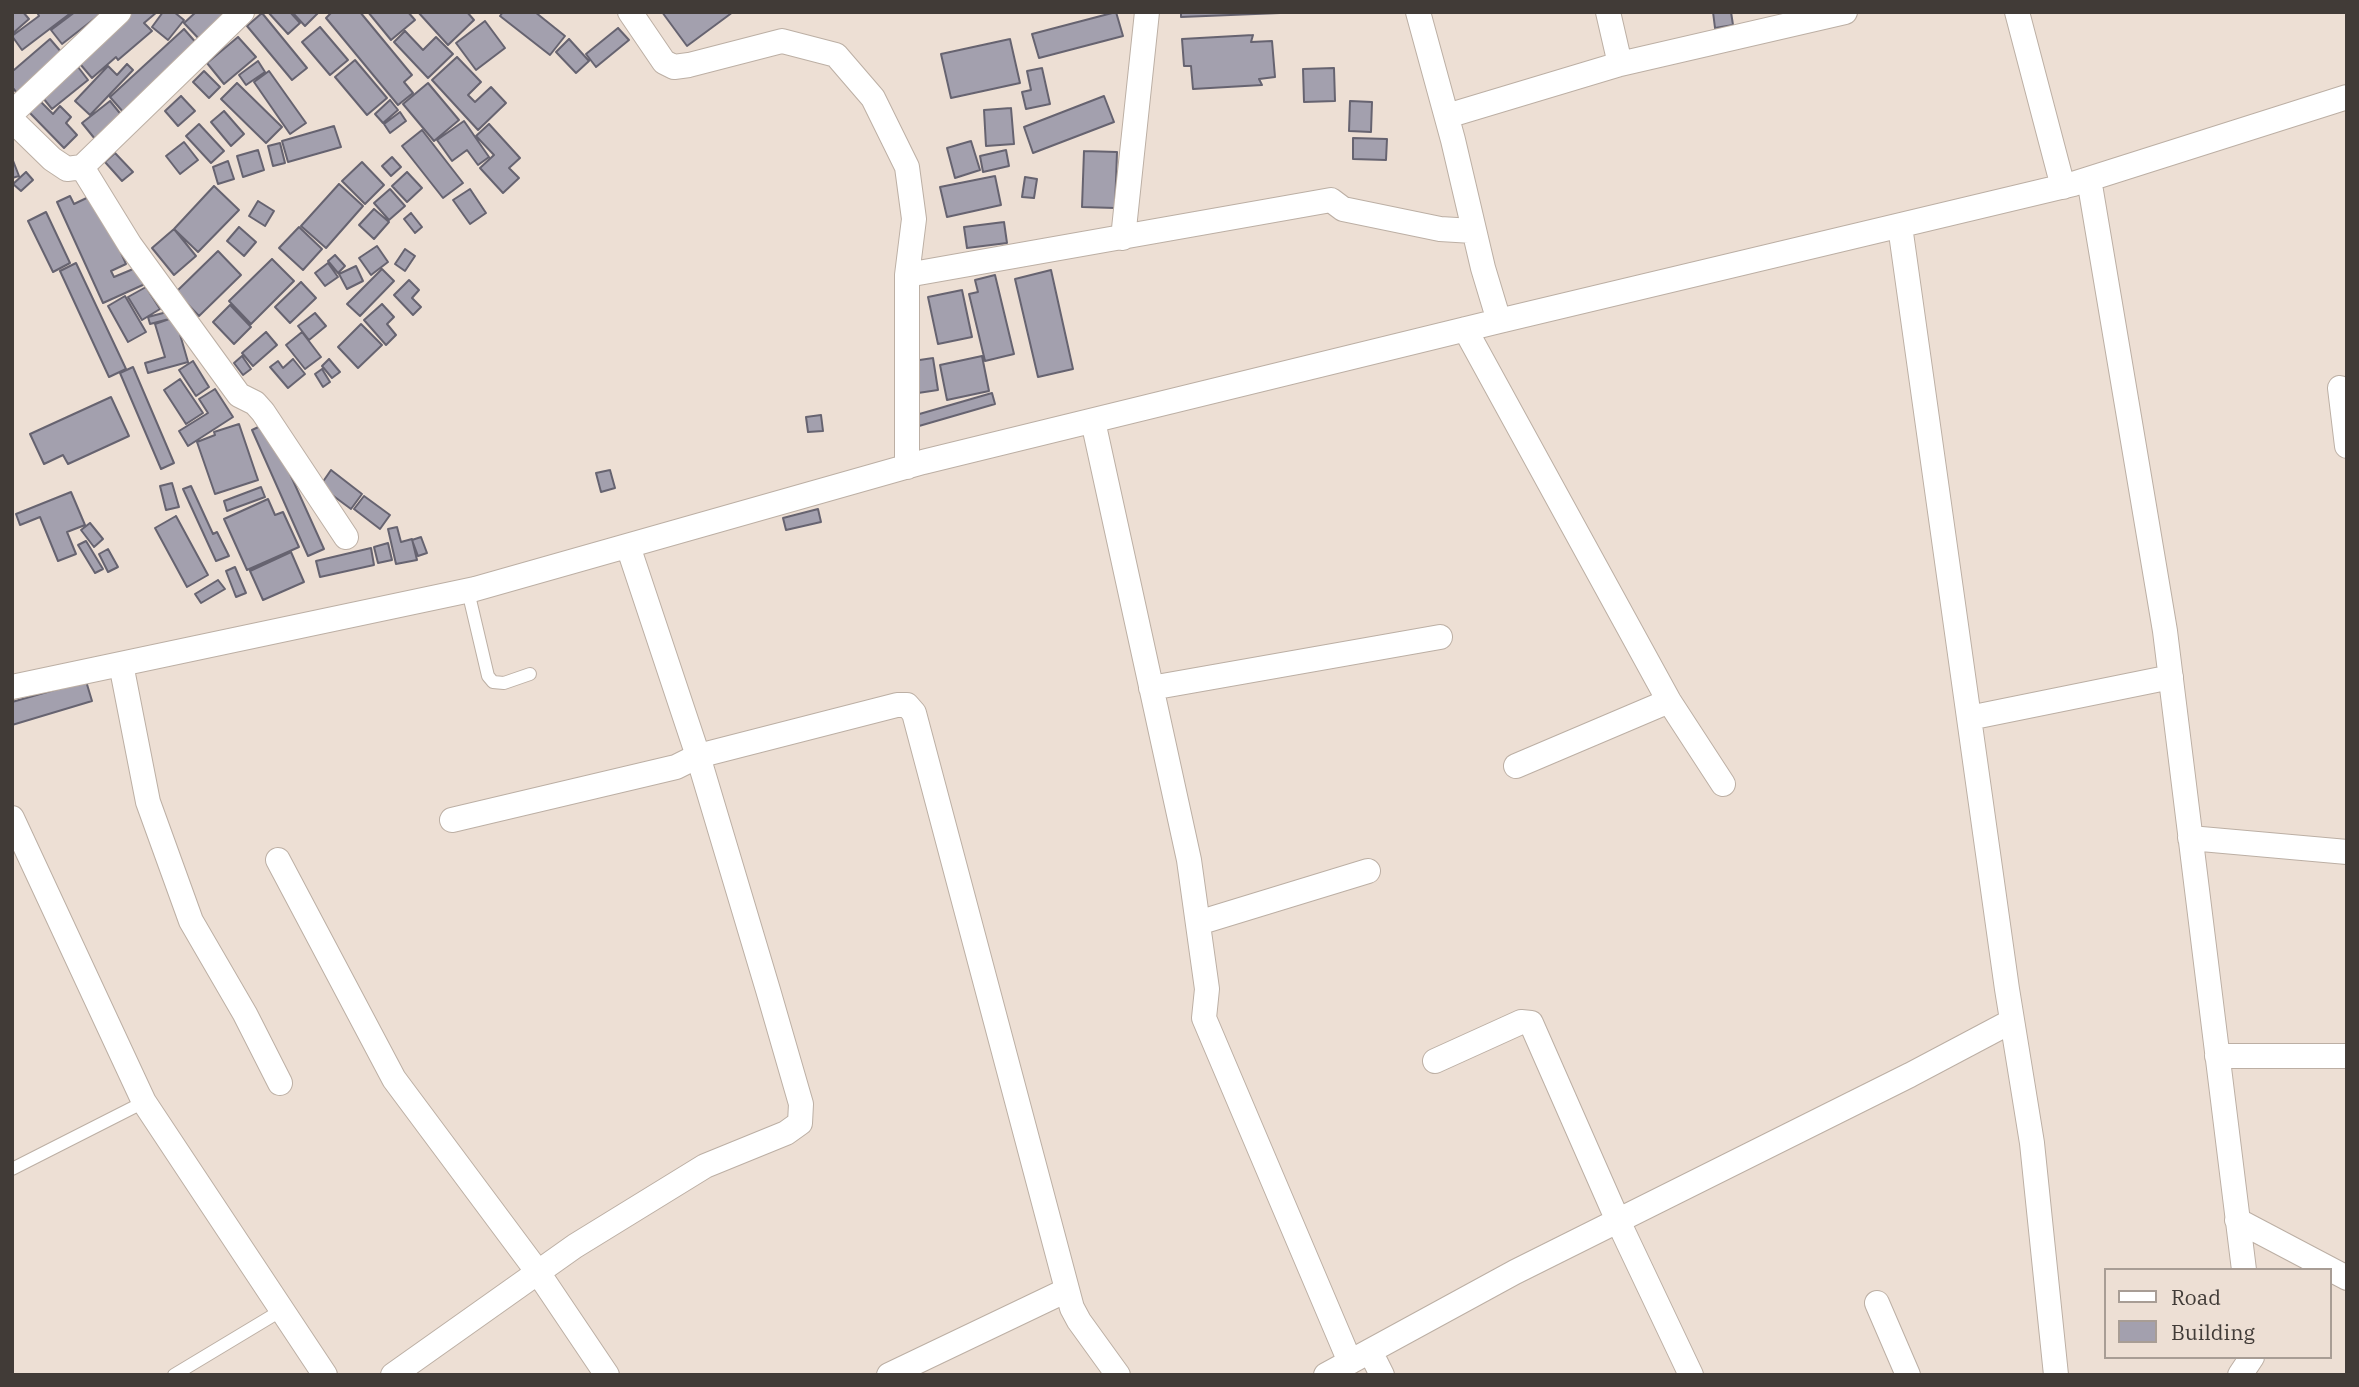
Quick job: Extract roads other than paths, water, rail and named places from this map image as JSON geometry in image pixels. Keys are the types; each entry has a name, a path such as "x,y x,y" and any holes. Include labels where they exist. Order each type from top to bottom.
{"street":[{"path":"12,113 119,12"},
{"path":"12,120 67,169 82,167 242,12"},
{"path":"630,12 664,62 674,67 782,41 836,55 873,98 907,167 914,219 907,275 907,467"},
{"path":"1123,238 1147,12"},
{"path":"1418,12 1447,116 1473,231 1499,321"},
{"path":"1608,12 1620,64"},
{"path":"1447,116 1620,64 1845,12"},
{"path":"2017,12 2063,187"},
{"path":"12,687 468,591 907,467 1465,329 2063,187 2347,97"},
{"path":"82,167 130,245 239,395 255,403 263,412 346,537"},
{"path":"2089,179 2165,631 2244,1268"},
{"path":"907,275 1331,200 1343,209 1440,229 1473,231"},
{"path":"1900,226 2012,1021 2032,1143 2056,1375"},
{"path":"1465,329 1669,701 1723,784"},
{"path":"2340,388 2347,446"},
{"path":"1093,421 1189,860 1207,989 1204,1018 1360,1356 1382,1375"},
{"path":"393,1375 537,1271 705,1166 786,1133 800,1123 801,1104 698,756 628,546"},
{"path":"1151,688 1440,637"},
{"path":"121,664 148,802 191,921 245,1014 280,1083"},
{"path":"1969,718 2171,677"},
{"path":"1516,766 1669,701"},
{"path":"452,820 676,767 698,756 897,705 907,705 914,713 1072,1308 1118,1375"},
{"path":"12,818 144,1102 325,1375"},
{"path":"2190,838 2347,852"},
{"path":"278,860 394,1079 537,1271 607,1375"},
{"path":"1198,923 1368,871"},
{"path":"1326,1375 1515,1272 1910,1075 2012,1021"},
{"path":"1435,1061 1521,1022 1531,1023 1618,1221 1691,1375"},
{"path":"2217,1056 2347,1056"},
{"path":"2238,1220 2328,1268"},
{"path":"2331,1269 2347,1278"},
{"path":"889,1375 1067,1290"},
{"path":"1877,1303 1909,1375"},
{"path":"2240,1375 2251,1359"}],"lane":[{"path":"468,591 488,676 493,682 504,682 530,674"},
{"path":"12,1169 144,1102"},
{"path":"174,1375 282,1310"}]}
